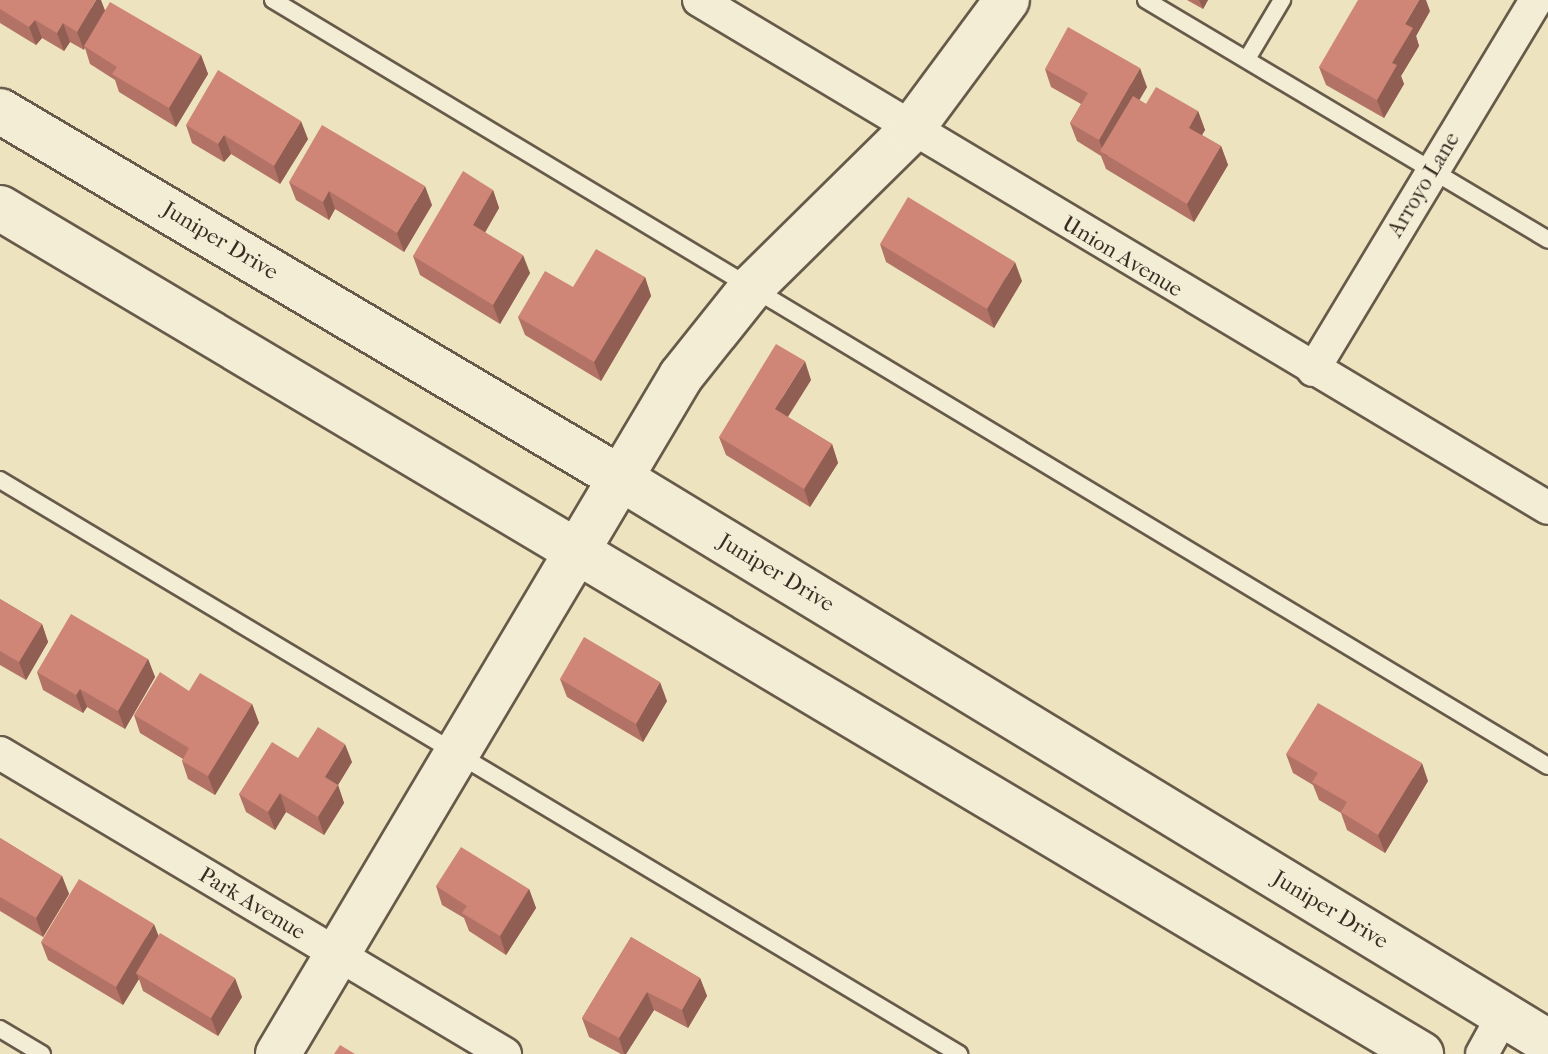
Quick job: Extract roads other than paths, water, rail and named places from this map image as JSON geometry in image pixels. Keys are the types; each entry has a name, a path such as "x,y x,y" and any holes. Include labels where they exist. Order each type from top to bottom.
{"street":[{"name":"Union Avenue","path":"699,0 910,131 1548,508"},
{"path":"278,1054 681,376 752,287 910,131 1007,0"},
{"name":"Arroyo Lane","path":"1313,370 1536,0"},
{"name":"Juniper Drive","path":"0,111 620,478 1548,1042"},
{"path":"0,208 1421,1054"},
{"name":"Park Avenue","path":"0,753 505,1054"},
{"path":"1482,1054 1503,1016"}],"lane":[{"path":"273,0 1548,766"},
{"path":"1146,0 1548,240"},
{"path":"1247,59 1282,0"},
{"path":"0,480 959,1054"},
{"path":"1,1033 42,1054"}]}
